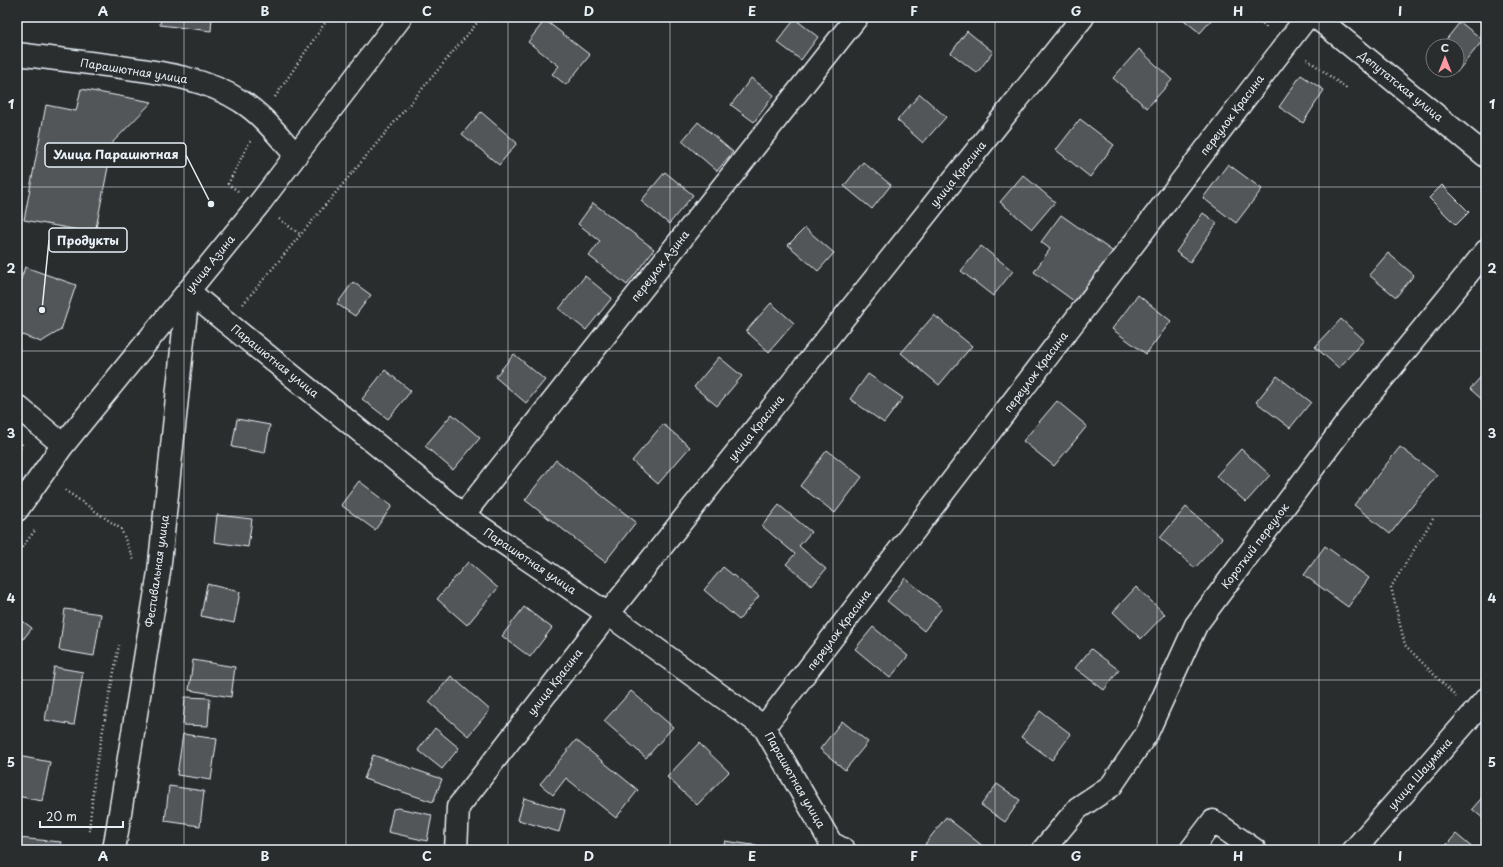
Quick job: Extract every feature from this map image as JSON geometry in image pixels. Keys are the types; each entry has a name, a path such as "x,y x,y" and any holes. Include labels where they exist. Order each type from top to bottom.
{"street":[{"name":"улица Азина","path":"17,510 63,445 296,155 401,17"},
{"name":"переулок Азина","path":"463,515 857,17"},
{"name":"улица Красина","path":"456,850 458,807 608,614 1084,17"},
{"name":"переулок Красина","path":"764,727 1307,17"},
{"name":"Депутатская улица","path":"1316,17 1486,156"},
{"name":"Парашютная улица","path":"17,54 142,70 191,80 219,89 243,102 261,118 296,155"},
{"name":"Короткий переулок","path":"1043,850 1078,808 1111,786 1147,733 1196,625 1348,421 1486,251"},
{"name":"Парашютная улица","path":"188,291 463,515 608,614 764,727 835,848"},
{"name":"Фестивальная улица","path":"114,850 159,572 188,291"},
{"path":"17,406 63,445"},
{"name":"улица Шаумяна","path":"1354,850 1479,706"},
{"path":"1191,850 1213,821 1255,850"}],"path":[{"path":"261,118 329,17"},
{"path":"228,323 482,17"},
{"path":"65,490 122,529 135,564"},
{"path":"1433,519 1391,587 1405,645 1479,706"},
{"path":"89,834 95,772 120,641"}],"building":[{"path":"161,17 212,17 211,31 160,25"},
{"path":"1180,17 1214,17 1200,33"},
{"path":"795,19 818,37 801,60 777,42"},
{"path":"545,20 590,55 566,85 552,74 559,66 528,42"},
{"path":"1460,22 1483,40 1465,62 1465,38 1447,38"},
{"path":"967,31 993,52 977,73 951,53"},
{"path":"1139,49 1172,80 1147,108 1113,78"},
{"path":"1301,75 1324,90 1303,123 1279,107"},
{"path":"751,78 774,95 754,122 731,105"},
{"path":"81,89 152,102 113,142 95,233 24,220 46,105 76,111"},
{"path":"920,94 946,117 923,143 897,120"},
{"path":"481,112 517,143 499,165 462,134"},
{"path":"1080,119 1114,145 1090,177 1056,150"},
{"path":"698,122 733,152 717,171 682,141"},
{"path":"863,162 891,185 872,209 844,186"},
{"path":"1228,164 1262,189 1236,223 1203,198"},
{"path":"665,172 693,195 669,224 641,201"},
{"path":"1023,175 1055,202 1032,229 1000,202"},
{"path":"1442,185 1469,212 1456,225 1429,198"},
{"path":"593,203 654,249 627,285 589,256 600,241 578,224"},
{"path":"1203,213 1217,223 1190,262 1176,252"},
{"path":"1061,215 1115,253 1078,304 1034,272 1050,249 1041,242"},
{"path":"805,228 834,253 818,271 788,245"},
{"path":"981,246 1013,271 993,296 961,271"},
{"path":"1388,253 1414,275 1396,297 1369,275"},
{"path":"25,267 76,285 61,330 41,342 17,333 17,291"},
{"path":"585,276 612,298 586,330 559,309"},
{"path":"353,282 371,295 355,316 337,304"},
{"path":"1138,295 1171,321 1146,354 1112,329"},
{"path":"771,303 794,323 769,352 746,331"},
{"path":"934,315 972,346 939,385 901,353"},
{"path":"1341,319 1364,340 1339,368 1315,347"},
{"path":"514,354 545,380 526,403 495,377"},
{"path":"719,357 742,376 717,406 694,387"},
{"path":"385,370 411,391 388,419 362,399"},
{"path":"1486,371 1486,403 1470,389"},
{"path":"868,374 903,398 884,423 850,399"},
{"path":"1277,376 1311,402 1290,428 1256,402"},
{"path":"1057,401 1087,426 1054,466 1023,441"},
{"path":"452,414 480,438 453,470 425,446"},
{"path":"237,419 270,425 265,453 232,447"},
{"path":"663,424 690,447 658,484 632,461"},
{"path":"1400,447 1437,475 1390,534 1354,505"},
{"path":"1241,449 1270,475 1246,502 1216,476"},
{"path":"827,450 862,477 835,513 800,486"},
{"path":"556,460 636,522 605,562 525,500"},
{"path":"359,481 392,506 375,530 341,505"},
{"path":"779,505 811,532 799,546 826,569 812,586 786,564 795,554 762,526"},
{"path":"1186,507 1222,538 1195,568 1160,538"},
{"path":"217,515 252,519 248,547 214,542"},
{"path":"1325,546 1369,578 1348,607 1304,575"},
{"path":"468,562 498,588 467,625 437,599"},
{"path":"723,567 759,596 739,620 704,590"},
{"path":"905,578 942,608 924,631 887,601"},
{"path":"207,584 240,592 234,623 201,616"},
{"path":"1136,587 1165,614 1141,639 1113,612"},
{"path":"524,607 552,628 530,657 502,636"},
{"path":"65,609 101,614 94,656 59,650"},
{"path":"17,617 32,628 17,647"},
{"path":"873,627 908,656 890,678 855,649"},
{"path":"1091,649 1119,670 1104,690 1075,668"},
{"path":"193,660 235,667 231,697 189,690"},
{"path":"54,667 83,672 74,725 45,720"},
{"path":"451,676 490,710 468,736 429,702"},
{"path":"631,691 673,727 646,758 604,721"},
{"path":"185,697 210,698 208,726 183,725"},
{"path":"1040,711 1071,734 1052,760 1021,737"},
{"path":"842,721 868,742 845,770 820,749"},
{"path":"435,728 459,748 442,769 418,750"},
{"path":"183,734 217,739 211,780 177,775"},
{"path":"576,740 638,790 616,818 566,778 553,795 540,784"},
{"path":"699,743 729,772 697,805 667,777"},
{"path":"373,755 442,779 433,802 364,779"},
{"path":"18,756 50,762 42,801 17,796"},
{"path":"997,784 1020,800 1005,822 981,805"},
{"path":"169,786 204,791 200,826 165,821"},
{"path":"1486,793 1486,821 1472,809"},
{"path":"524,798 565,810 559,832 518,820"},
{"path":"398,808 432,815 427,841 388,832 393,809"},
{"path":"946,817 984,847 981,850 933,850 925,844"},
{"path":"1456,834 1475,850 1442,850"},
{"path":"18,838 61,842 61,850 17,850"},
{"path":"725,841 773,848 772,850 723,850"}],"place":[{"name":"Улица Парашютная","path":"211,204"},
{"name":"Продукты","path":"42,310"}]}
